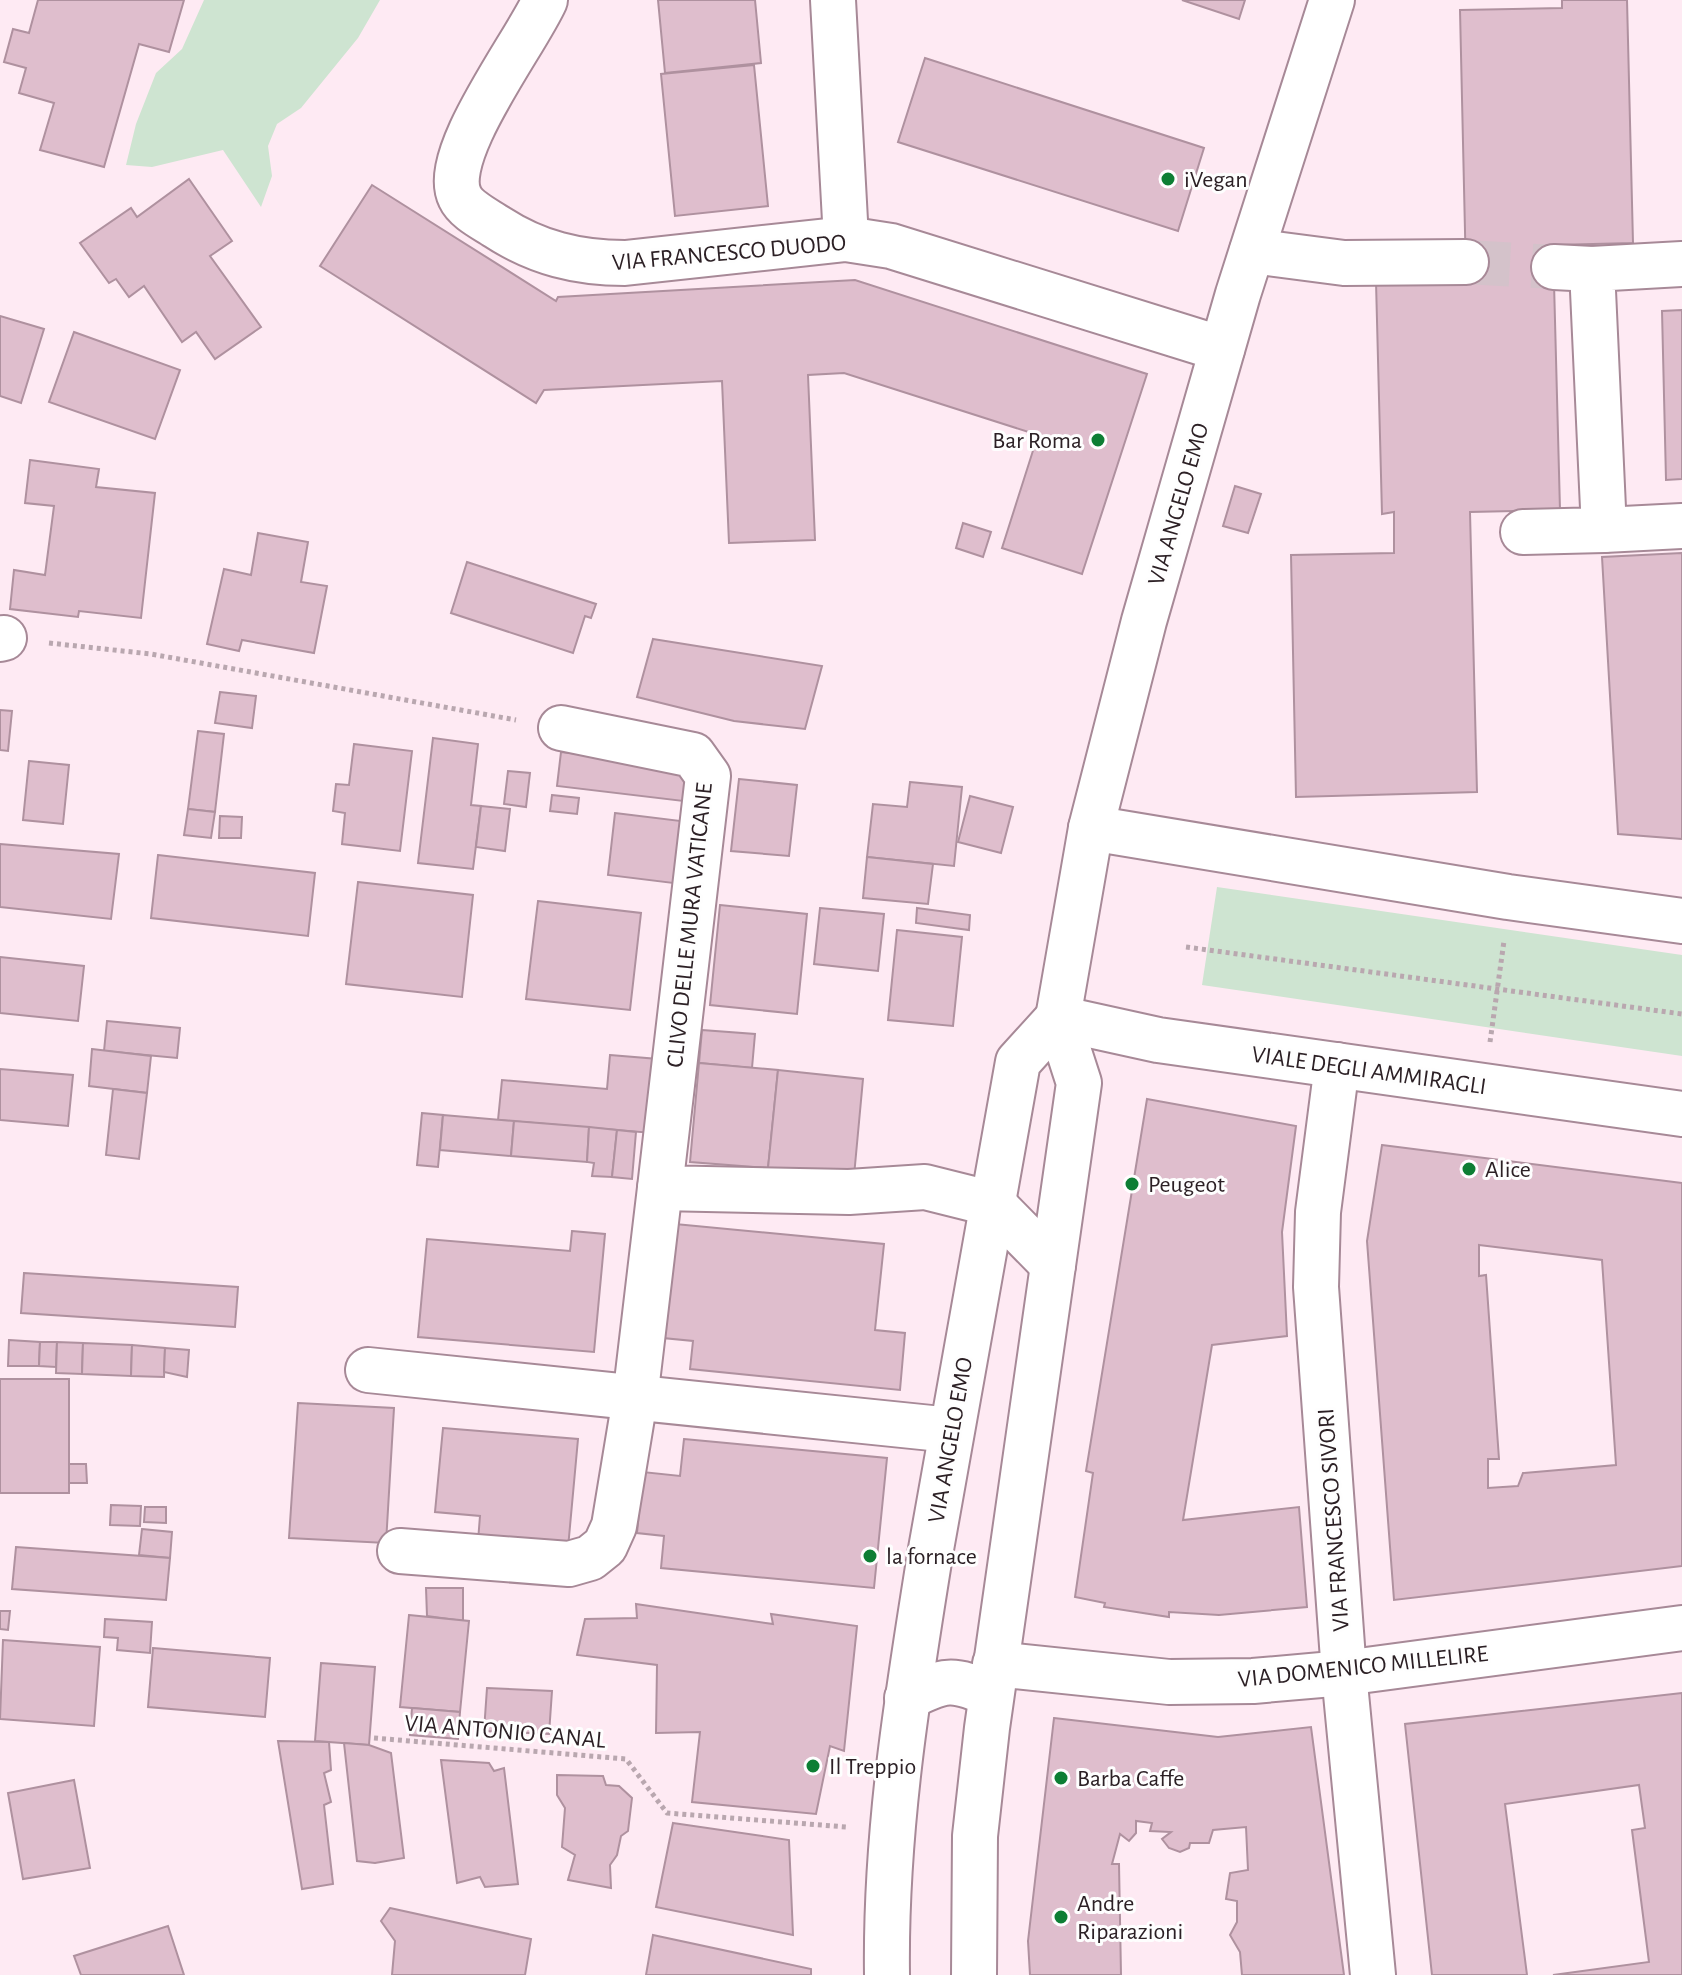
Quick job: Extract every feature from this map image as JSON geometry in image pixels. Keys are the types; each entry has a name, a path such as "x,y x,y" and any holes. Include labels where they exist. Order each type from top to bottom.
{"main road":[{"name":"VIA FRANCESCO DUODO","path":"545,0 460,150 455,178 465,205 501,229 562,258 597,263 625,263 846,239 891,246 1222,349"},
{"path":"833,0 846,239"},
{"name":"VIA ANGELO EMO","path":"974,1975 975,1836 993,1680 1079,1083 1058,1018 1091,828 1144,621 1222,349 1332,0"},
{"path":"1252,251 1344,263 1466,262"},
{"path":"1604,530 1573,268 1682,264"},
{"path":"1523,532 1682,526"},
{"name":"CLIVO DELLE MURA VATICANE","path":"400,1551 569,1564 590,1558 605,1546 614,1526 635,1399 708,776 693,755 561,728"},
{"path":"1091,828 1542,902 1682,921"},
{"name":"VIA ANGELO EMO","path":"887,1975 891,1828 907,1698 951,1430 1018,1062 1058,1018"},
{"name":"VIALE DEGLI AMMIRAGLI","path":"1058,1018 1158,1040 1682,1114"},
{"name":"VIA FRANCESCO SIVORI","path":"1337,1065 1318,1212 1316,1287 1344,1673 1373,1975"},
{"path":"660,1188 849,1192 925,1187 993,1204 1053,1265"},
{"path":"368,1370 951,1430"},
{"name":"VIA DOMENICO MILLELIRE","path":"907,1698 935,1683 993,1680 1050,1672 1169,1682 1253,1681 1344,1673 1682,1628"}],"path":[{"path":"2,638 151,654 561,728"},
{"path":"1489,1051 1505,933"},
{"path":"1186,947 1682,1014"},
{"name":"VIA ANTONIO CANAL","path":"374,1738 626,1759 667,1813 846,1827"}],"green space":[{"path":"204,0 380,0 358,38 301,108 277,124 268,146 272,176 261,207 223,150 152,167 126,165 136,124 156,73 182,49"},
{"path":"1217,887 1682,955 1682,1056 1202,985"}],"building":[{"path":"38,0 184,0 169,52 139,44 104,167 40,150 54,103 19,93 26,68 4,62 13,29 29,33"},
{"path":"658,0 755,0 761,63 665,73"},
{"path":"1182,0 1245,0 1239,19"},
{"path":"1562,0 1627,0 1633,243 1553,245 1560,510 1470,512 1477,792 1296,797 1291,555 1394,553 1394,512 1382,514 1376,282 1466,275 1460,10 1562,8"},
{"path":"925,58 1204,148 1178,231 898,142"},
{"path":"754,65 768,206 675,216 661,74"},
{"path":"189,179 232,241 210,256 261,327 215,359 196,332 182,342 144,286 129,297 116,279 109,283 80,243 131,208 137,217"},
{"path":"372,185 556,301 558,297 855,280 1147,374 1082,574 1002,548 1038,435 844,373 808,375 815,540 729,543 722,381 544,390 536,403 320,266"},
{"path":"1682,310 1682,479 1666,480 1662,311"},
{"path":"0,316 44,329 21,403 0,396"},
{"path":"74,332 180,370 155,439 49,402"},
{"path":"30,460 99,469 96,487 155,493 141,618 79,611 78,617 10,609 14,570 45,575 54,506 25,503"},
{"path":"1235,486 1261,494 1248,533 1223,526"},
{"path":"963,523 991,532 983,557 956,548"},
{"path":"258,533 308,542 301,582 327,586 314,653 242,640 239,651 207,644 224,569 251,575"},
{"path":"1682,553 1682,839 1618,834 1602,557"},
{"path":"467,562 596,604 591,618 585,616 573,653 451,613"},
{"path":"653,639 822,666 805,729 734,721 637,697"},
{"path":"220,692 256,696 252,728 215,723"},
{"path":"0,710 12,711 8,751 0,750"},
{"path":"198,731 224,734 215,812 188,809"},
{"path":"433,738 478,744 471,805 481,806 473,869 418,863"},
{"path":"354,744 412,751 400,851 342,844 345,813 333,811 336,784 349,785"},
{"path":"561,752 687,766 683,801 557,786"},
{"path":"29,761 69,765 63,824 23,820"},
{"path":"508,771 530,773 526,807 504,804"},
{"path":"739,779 797,785 789,856 731,851"},
{"path":"910,782 962,787 954,866 867,857 873,804 907,807"},
{"path":"552,795 579,798 577,814 550,811"},
{"path":"970,796 1013,807 1001,853 958,842"},
{"path":"481,806 510,809 505,851 476,847"},
{"path":"188,809 215,812 211,838 184,835"},
{"path":"615,813 681,821 673,883 608,875"},
{"path":"220,816 242,817 241,838 219,838"},
{"path":"0,844 119,854 111,919 0,907"},
{"path":"158,855 315,873 308,936 151,918"},
{"path":"867,857 933,864 928,904 863,898"},
{"path":"358,882 473,895 462,997 346,984"},
{"path":"538,901 641,913 630,1010 526,999"},
{"path":"720,905 807,914 797,1014 710,1005"},
{"path":"820,908 884,914 878,971 814,964"},
{"path":"917,908 970,915 969,930 916,923"},
{"path":"897,930 962,937 953,1026 888,1020"},
{"path":"0,957 84,966 78,1021 0,1013"},
{"path":"107,1021 180,1028 177,1058 104,1051"},
{"path":"702,1030 755,1034 752,1068 699,1063"},
{"path":"92,1049 151,1056 147,1093 89,1086"},
{"path":"610,1055 658,1059 652,1133 498,1120 502,1080 607,1089"},
{"path":"699,1063 778,1070 768,1168 690,1162"},
{"path":"0,1069 73,1075 68,1126 0,1120"},
{"path":"778,1070 863,1079 854,1176 768,1168"},
{"path":"113,1089 147,1093 139,1159 106,1155"},
{"path":"1147,1099 1296,1126 1282,1232 1287,1336 1212,1345 1183,1520 1299,1507 1307,1607 1219,1615 1169,1612 1169,1617 1104,1607 1105,1603 1075,1597 1093,1473 1086,1471"},
{"path":"422,1113 443,1115 438,1167 417,1165"},
{"path":"443,1115 514,1121 511,1156 440,1150"},
{"path":"514,1121 589,1127 587,1162 511,1156"},
{"path":"589,1127 617,1130 612,1177 592,1176 594,1163 587,1162"},
{"path":"617,1130 636,1132 632,1179 612,1177"},
{"path":"1382,1145 1682,1183 1682,1566 1394,1600 1367,1241","holes":["1479,1245 1602,1260 1616,1465 1523,1473 1518,1486 1488,1488 1488,1459 1499,1459 1486,1275 1479,1276"]},
{"path":"675,1224 884,1244 875,1330 905,1333 900,1390 690,1369 693,1341 663,1338"},
{"path":"572,1231 605,1234 594,1352 418,1337 427,1239 570,1251"},
{"path":"24,1273 238,1287 235,1327 21,1313"},
{"path":"9,1340 40,1342 39,1366 8,1366"},
{"path":"40,1342 57,1342 56,1367 39,1366"},
{"path":"57,1342 83,1343 82,1374 56,1373"},
{"path":"83,1343 132,1345 131,1376 82,1374"},
{"path":"132,1345 165,1348 164,1377 131,1376"},
{"path":"165,1348 189,1350 187,1377 164,1372"},
{"path":"0,1379 69,1379 69,1493 0,1493"},
{"path":"298,1403 394,1408 386,1543 289,1538"},
{"path":"443,1428 578,1439 568,1548 478,1541 480,1516 435,1512"},
{"path":"684,1439 887,1458 874,1588 661,1568 664,1536 637,1533 643,1472 680,1476"},
{"path":"69,1464 86,1464 87,1483 69,1483"},
{"path":"111,1505 141,1506 140,1526 110,1525"},
{"path":"145,1507 166,1507 166,1523 144,1522"},
{"path":"142,1529 172,1532 170,1558 139,1555"},
{"path":"16,1547 170,1558 166,1600 12,1589"},
{"path":"426,1588 463,1588 463,1621 427,1616"},
{"path":"636,1604 773,1624 771,1614 857,1626 844,1751 830,1746 816,1814 692,1802 700,1732 656,1733 657,1665 577,1655 585,1619 637,1618"},
{"path":"0,1611 10,1611 8,1630 0,1629"},
{"path":"409,1615 469,1621 460,1712 400,1707"},
{"path":"105,1619 152,1622 150,1653 117,1650 118,1638 104,1637"},
{"path":"3,1640 100,1647 94,1726 0,1719"},
{"path":"153,1648 270,1658 265,1717 148,1707"},
{"path":"321,1663 375,1667 369,1745 315,1741"},
{"path":"487,1688 552,1691 549,1734 484,1731"},
{"path":"1682,1693 1682,1975 1553,1975 1649,1962 1632,1830 1645,1828 1639,1785 1505,1804 1527,1975 1432,1975 1405,1724"},
{"path":"412,1708 460,1712 458,1739 410,1735"},
{"path":"1054,1718 1218,1737 1311,1727 1344,1975 1242,1975 1240,1952 1230,1935 1237,1922 1237,1901 1226,1899 1230,1873 1248,1870 1246,1827 1213,1830 1209,1843 1190,1843 1189,1848 1180,1852 1169,1848 1162,1839 1171,1832 1150,1831 1152,1823 1136,1821 1136,1833 1129,1841 1120,1834 1112,1864 1119,1864 1121,1975 1030,1975 1028,1941"},
{"path":"278,1741 329,1742 331,1770 324,1773 331,1802 324,1805 333,1884 302,1889"},
{"path":"344,1743 369,1745 391,1753 404,1858 375,1863 357,1861"},
{"path":"441,1760 489,1763 494,1771 504,1768 518,1884 485,1887 480,1877 457,1883"},
{"path":"557,1775 603,1776 606,1785 619,1786 632,1798 628,1831 621,1836 617,1855 610,1865 611,1888 568,1880 575,1855 562,1847 565,1808 557,1795"},
{"path":"74,1780 90,1868 23,1879 8,1793"},
{"path":"673,1823 789,1840 793,1935 656,1907"},
{"path":"390,1908 531,1939 525,1975 392,1975 395,1941 381,1921"},
{"path":"168,1926 184,1975 81,1975 74,1956"},
{"path":"653,1935 811,1969 811,1975 646,1975"}],"tunnel":[{"path":"1466,262 1554,267"}],"place":[{"name":"iVegan","path":"1168,179"},
{"name":"Bar Roma","path":"1098,440"},
{"name":"Alice","path":"1469,1169"},
{"name":"Peugeot","path":"1132,1184"},
{"name":"la fornace","path":"870,1556"},
{"name":"Il Treppio","path":"813,1766"},
{"name":"Barba Caffe","path":"1061,1778"},
{"name":"Andre Riparazioni","path":"1061,1917"}]}
